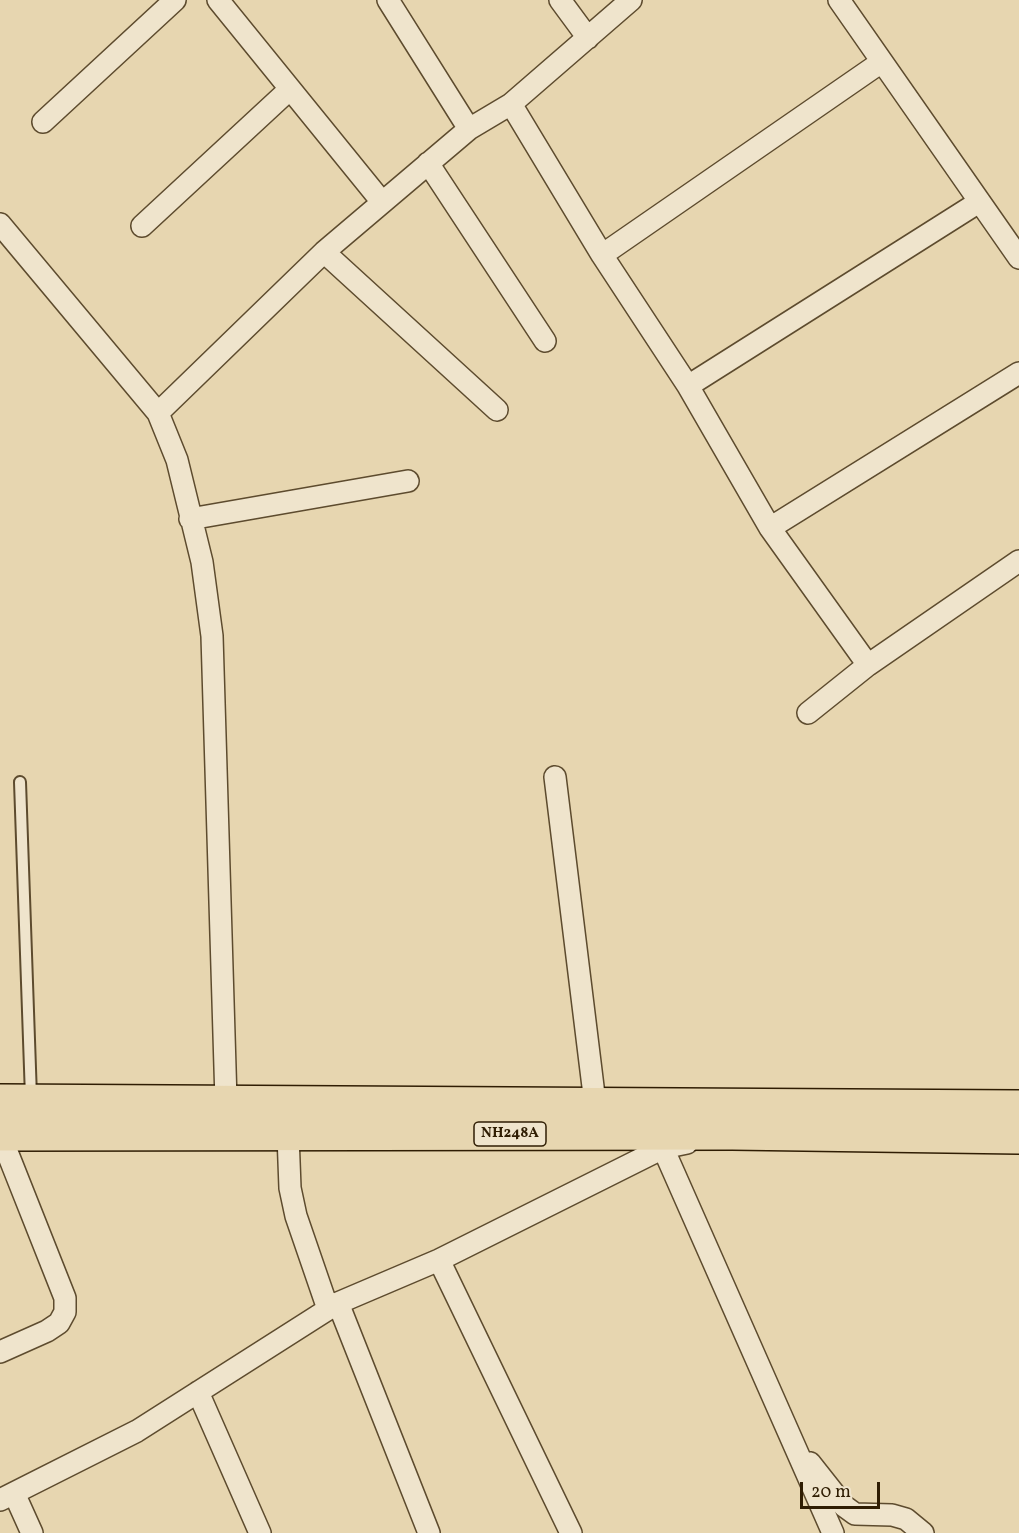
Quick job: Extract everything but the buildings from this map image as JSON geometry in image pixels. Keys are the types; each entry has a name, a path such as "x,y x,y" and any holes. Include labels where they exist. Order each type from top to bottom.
{"highway":[{"name":"NH248A","path":"16,1101 1019,1107"},
{"name":"NH248A","path":"0,1134 732,1133 1019,1137"}],"street":[{"path":"43,122 175,0"},
{"path":"218,0 382,202"},
{"path":"388,0 469,129"},
{"path":"560,0 588,38"},
{"path":"158,413 324,252 469,129 511,104 631,0"},
{"path":"839,0 880,63 1019,258"},
{"path":"602,255 880,63"},
{"path":"142,225 290,89"},
{"path":"511,104 602,255 688,387 770,528 868,665"},
{"path":"428,163 545,341"},
{"path":"688,387 979,202"},
{"path":"0,224 158,413 177,460 202,562 212,636 226,1101"},
{"path":"324,252 497,410"},
{"path":"770,528 1019,373"},
{"path":"190,519 408,481"},
{"path":"807,713 868,665 1019,561"},
{"path":"555,777 595,1103"},
{"path":"32,1533 7,1497 136,1431 333,1306 439,1260 663,1148 732,1133"},
{"path":"0,1134 65,1298 65,1312 59,1323 47,1331 0,1352"},
{"path":"288,1135 292,1197 333,1306 429,1533"},
{"path":"663,1148 833,1533"},
{"path":"439,1260 571,1533"},
{"path":"198,1392 260,1533"},
{"path":"789,1436 844,1506 855,1514 892,1515 906,1519 923,1533"}],"lane":[{"path":"16,1101 20,782"}]}
